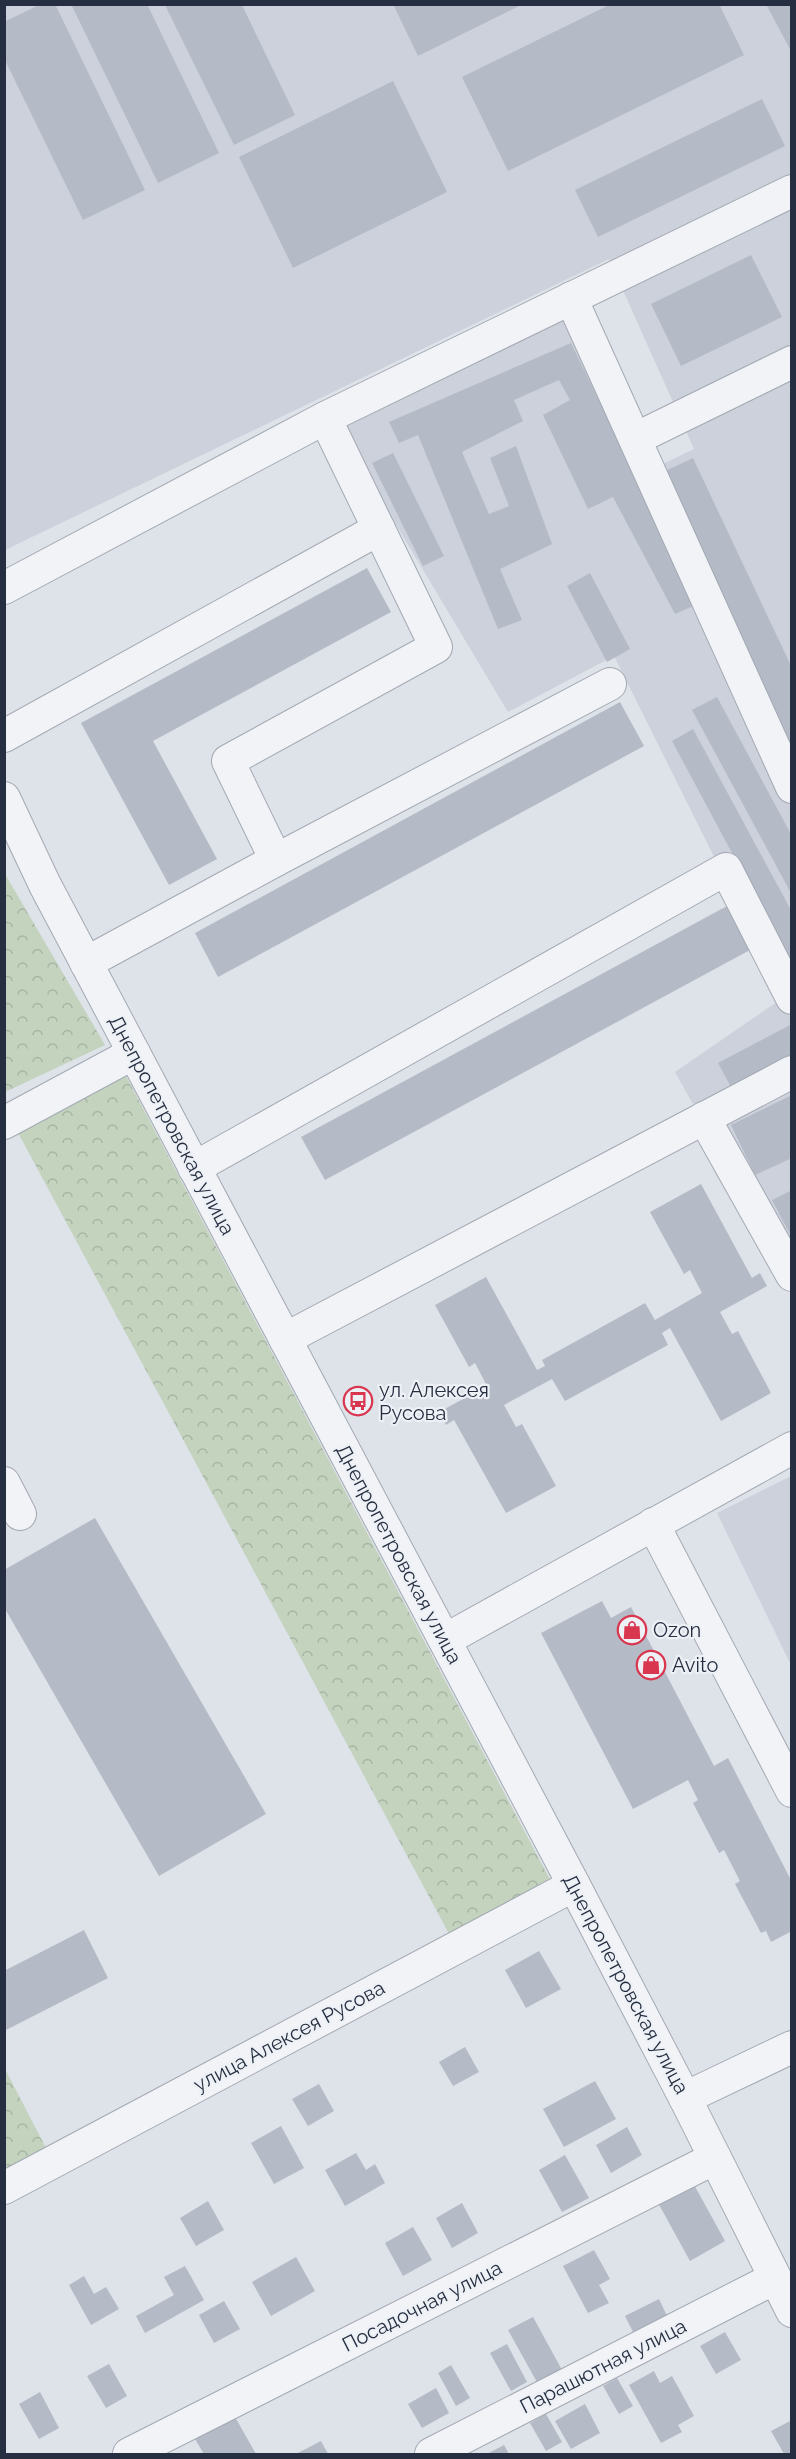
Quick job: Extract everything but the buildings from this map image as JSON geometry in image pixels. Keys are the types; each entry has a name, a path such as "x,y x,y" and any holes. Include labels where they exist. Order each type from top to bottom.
{"street":[{"path":"4,588 325,418 792,191"},
{"path":"572,298 792,787"},
{"path":"635,439 792,362"},
{"path":"276,860 228,761 436,647 325,418"},
{"path":"4,736 379,529"},
{"path":"86,963 610,684"},
{"name":"Днепропетровская улица","path":"4,798 45,885 685,2098 792,2312"},
{"path":"194,1168 726,868 792,998"},
{"path":"4,1123 134,1053"},
{"path":"285,1339 792,1072"},
{"path":"704,1118 792,1275"},
{"path":"445,1640 792,1448"},
{"path":"4,1482 20,1514"},
{"path":"653,1524 792,1791"},
{"name":"улица Алексея Русова","path":"4,2188 574,1885"},
{"path":"685,2098 792,2047"},
{"name":"Посадочная улица","path":"129,2454 715,2158"},
{"name":"Парашютная улица","path":"431,2454 775,2278"}],"shaded area":[{"path":"5,5 791,5 791,1279 675,1072 784,997 614,656 508,712 337,426 568,317 644,473 694,449 609,259 5,550"},
{"path":"791,1476 791,1665 717,1513"}],"green space":[{"path":"5,874 105,1045 4,1092"},
{"path":"126,1076 555,1889 454,1943 16,1129"},
{"path":"4,2067 47,2150 4,2175"}],"place":[{"name":"ул. Алексея Русова","path":"358,1401"},
{"name":"Ozon","path":"632,1630"},
{"name":"Avito","path":"651,1665"}]}
